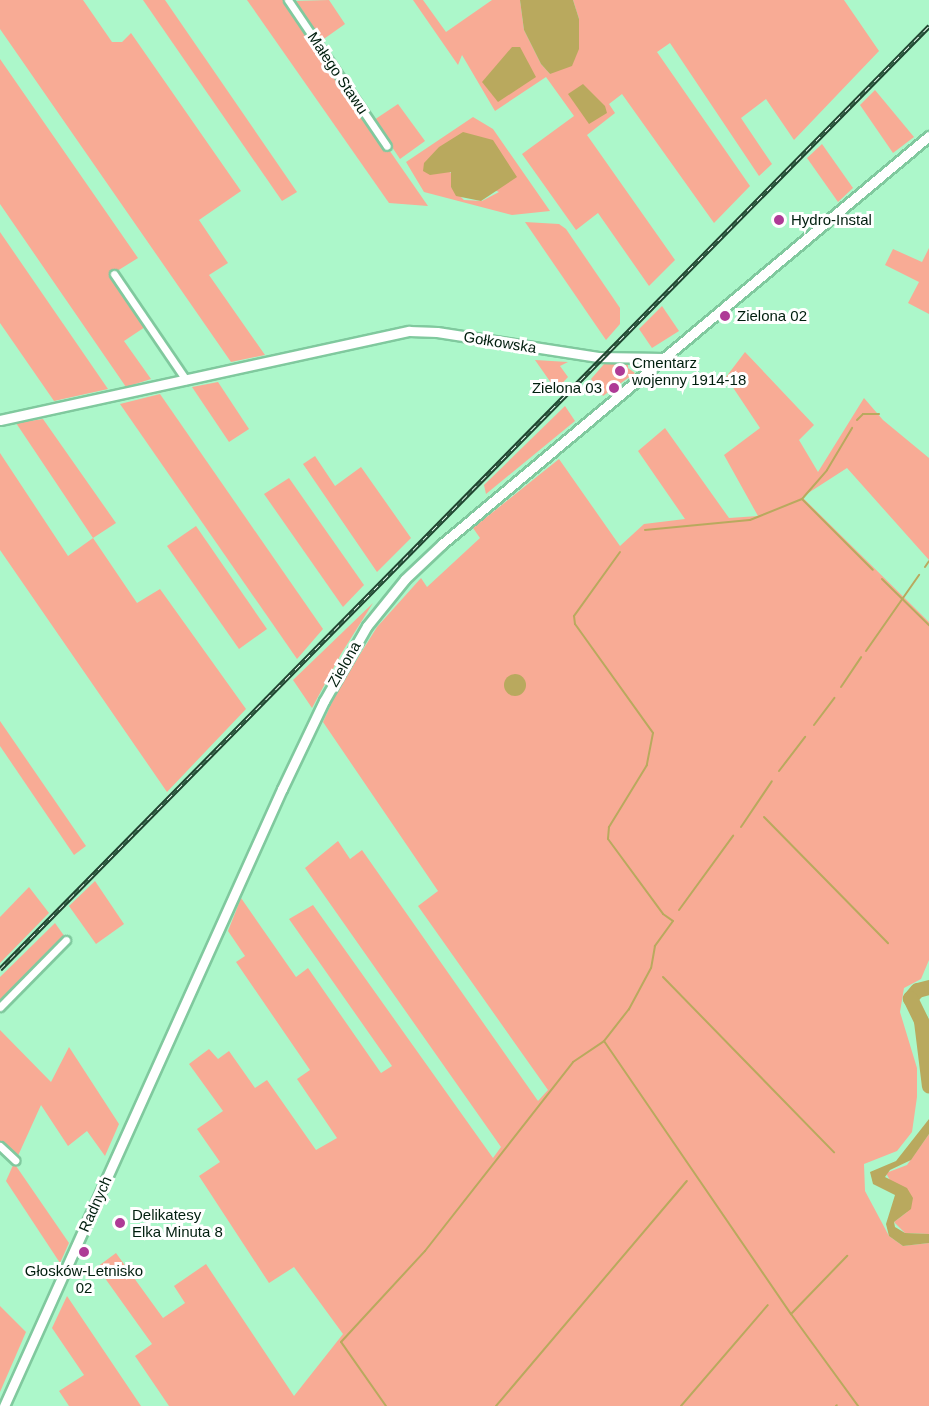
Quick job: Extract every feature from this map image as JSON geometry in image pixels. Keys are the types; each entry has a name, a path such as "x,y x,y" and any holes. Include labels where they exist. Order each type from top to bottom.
{"street":[{"name":"Małego Stawu","path":"288,0 387,146"},
{"path":"664,358 929,136"},
{"path":"114,274 186,380"},
{"name":"Gołkowska","path":"0,420 409,331 437,332 598,357 664,358"},
{"name":"Zielona","path":"156,1068 324,701 367,626 405,579 442,544 664,358"},
{"path":"0,1006 66,940"},
{"name":"Radnych","path":"4,1406 156,1068"},
{"path":"0,1146 15,1161"}],"shaded area":[{"path":"0,0 83,0 112,42 122,42 131,33 241,191 199,220 228,263 209,275 265,355 231,362 0,29"},
{"path":"143,0 165,0 297,192 282,201"},
{"path":"247,0 285,0 428,206 389,203"},
{"path":"329,0 345,24 321,41 294,1"},
{"path":"413,0 423,0 446,32 492,0 520,0 524,30 541,64 550,74 579,19 573,0 844,0 879,51 794,140 766,99 741,118 772,164 759,176 670,43 657,52 750,186 714,223 622,94 609,104 615,113 587,135 675,260 649,286 598,213 576,230 522,154 574,116 546,77 495,111 462,55 458,65"},
{"path":"520,0 573,0 579,19 579,49 572,66 550,74 541,64 524,30"},
{"path":"512,47 520,47 536,77 498,102 482,82"},
{"path":"0,59 138,258 109,276 145,327 124,341 151,379 126,387 0,204"},
{"path":"583,84 605,106 607,113 589,124 568,94"},
{"path":"875,90 914,137 893,153 860,105"},
{"path":"398,104 425,141 400,159 374,120"},
{"path":"473,117 493,129 550,211 512,215 424,192 406,162","holes":["448,171 499,192 482,201 464,200 451,187 454,175"]},
{"path":"463,132 493,140 517,177 481,201 456,196 451,187 451,172 430,175 423,171 424,163 439,147"},
{"path":"822,144 853,188 838,202 807,158"},
{"path":"525,222 559,224 566,229 620,308 620,324 606,340"},
{"path":"0,232 108,389 54,401 0,323"},
{"path":"929,248 929,314 908,303 919,282 885,265 893,249 922,262"},
{"path":"662,306 679,331 652,348 639,329"},
{"path":"745,352 814,425 799,440 818,472 864,398 883,420 929,458 929,560 847,468 802,497 929,622 929,960 921,979 904,988 900,1012 917,1068 917,1097 912,1132 897,1151 864,1164 865,1191 889,1236 903,1246 929,1243 929,1406 169,1406 135,1356 152,1344 97,1267 116,1253 163,1318 185,1303 174,1286 206,1264 294,1396 343,1334 294,1267 269,1283 199,1176 220,1162 197,1129 223,1111 189,1064 209,1049 218,1059 229,1051 255,1088 267,1080 316,1150 337,1138 297,1079 310,1070 236,962 245,956 228,931 241,898 296,977 308,968 381,1073 392,1066 289,919 313,905 493,1158 501,1147 305,868 338,841 350,859 362,850 538,1101 548,1090 418,906 438,891 323,722 336,693 377,627 421,578 427,587 480,538 473,528 559,459 620,546 644,524 685,519 638,451 665,428 729,518 758,516 724,455 760,428 726,377"},
{"path":"535,360 568,362 560,366 568,377 556,390"},
{"path":"605,363 628,363 628,368 635,373 603,396 591,379"},
{"path":"218,382 249,429 229,442 192,387"},
{"path":"160,394 323,629 297,659 120,404"},
{"path":"565,406 575,421 486,494 484,485"},
{"path":"43,419 116,523 93,538 16,423"},
{"path":"0,453 68,556 93,538 137,603 160,589 246,709 167,792 0,550"},
{"path":"315,456 335,486 361,467 411,538 377,572 303,464"},
{"path":"289,478 364,585 343,607 264,494"},
{"path":"196,526 267,629 239,649 167,546"},
{"path":"373,603 341,654 312,708 293,680"},
{"path":"515,674 523,677 526,685 523,693 515,696 507,693 504,685 507,677"},
{"path":"0,721 86,846 74,855 0,746"},
{"path":"95,881 124,924 96,944 69,906"},
{"path":"29,887 49,913 0,963 0,917"},
{"path":"55,923 65,937 0,1002 0,977"},
{"path":"0,1030 51,1082 69,1047 119,1124 105,1156 87,1131 68,1146 41,1105 17,1158 0,1141"},
{"path":"929,1119 929,1134 911,1160 890,1170 885,1177 907,1188 913,1198 911,1209 894,1222 895,1227 905,1233 929,1234 929,1243 903,1246 889,1236 886,1224 895,1195 873,1184 870,1172 896,1161"},
{"path":"929,1134 929,1234 905,1233 894,1222 907,1212 886,1173 907,1165"},
{"path":"14,1163 69,1243 60,1263 6,1181"},
{"path":"67,1296 141,1406 69,1406 59,1391 84,1375 52,1328"},
{"path":"0,1306 26,1332 0,1392"}],"waterway":[{"path":"857,420 863,414 879,414"},
{"path":"802,499 827,470 852,428"},
{"path":"645,530 750,520 802,499 873,570"},
{"path":"620,552 574,616 575,624 653,733 647,765 609,827 608,839 663,914 673,921 655,946 651,968 629,1009 604,1041 791,1314 847,1256"},
{"path":"925,567 929,561"},
{"path":"866,651 919,575"},
{"path":"882,579 929,625"},
{"path":"841,687 861,657"},
{"path":"814,725 834,698"},
{"path":"779,771 805,737"},
{"path":"741,827 772,781"},
{"path":"764,817 888,943"},
{"path":"679,910 733,836"},
{"path":"663,977 834,1152"},
{"path":"929,987 917,990 910,998 921,1021 929,1086"},
{"path":"386,1406 341,1342 425,1251 573,1062 604,1041"},
{"path":"496,1406 687,1181"},
{"path":"681,1406 768,1305"},
{"path":"791,1314 858,1406"}],"railway":[{"path":"0,969 929,26"}],"place":[{"name":"Hydro-Instal","path":"779,220"},
{"name":"Zielona 02","path":"725,316"},
{"name":"Cmentarz wojenny 1914-18","path":"620,371"},
{"name":"Zielona 03","path":"614,388"},
{"name":"Delikatesy Elka Minuta 8","path":"120,1223"},
{"name":"Głosków-Letnisko 02","path":"84,1252"}]}
